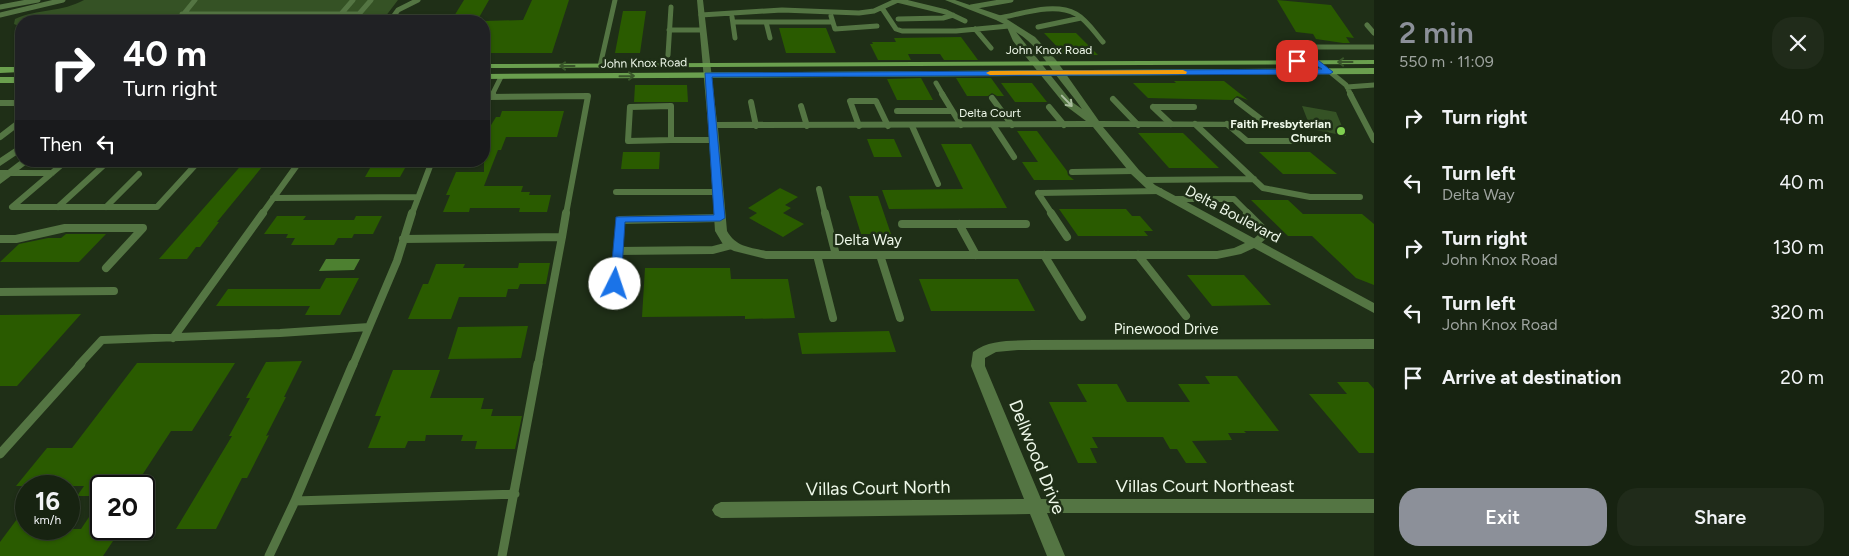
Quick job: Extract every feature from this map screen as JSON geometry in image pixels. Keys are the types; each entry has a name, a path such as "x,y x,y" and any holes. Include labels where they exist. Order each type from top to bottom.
{"main road":[{"path":"1316,61 1330,72"},
{"name":"John Knox Road","path":"490,78 1036,62 1374,62"},
{"name":"John Knox Road","path":"490,66 600,66 707,70 1042,72 1374,71"},
{"path":"0,70 15,70"},
{"path":"0,80 15,80"}],"street":[{"path":"700,0 714,126 720,218 724,237 732,245"},
{"name":"Delta Boulevard","path":"948,0 999,18 1032,39 1053,62 1058,72 1083,104 1096,125 1134,171 1144,180 1174,199 1374,309"},
{"name":"Delta Boulevard","path":"1009,26 1016,39 1069,104 1096,125"},
{"name":"Delta Court","path":"714,126 1267,124"},
{"path":"0,163 15,152"},
{"path":"0,181 5,173"},
{"name":"Delta Way","path":"732,245 747,252 766,256 1138,255 1217,254 1237,251 1255,243"},
{"name":"Pinewood Drive","path":"980,372 978,356 982,352 997,347 1374,344"},
{"name":"Dellwood Drive","path":"980,372 1056,556"},
{"name":"Villas Court Northeast","path":"1036,506 1374,506"},
{"name":"Villas Court North","path":"721,510 1036,506"}],"lane":[{"path":"0,7 38,0"},
{"path":"0,15 63,0"},
{"path":"182,14 195,0"},
{"path":"341,14 353,0"},
{"path":"182,14 359,14 371,0"},
{"path":"394,15 398,10 418,0"},
{"path":"600,66 615,0"},
{"path":"701,15 782,10 830,13 870,12 897,0 953,15 965,22"},
{"path":"971,7 1011,0"},
{"path":"668,55 671,7"},
{"path":"882,8 896,28 902,31 1009,26"},
{"path":"999,18 1053,9 1071,11 1103,42"},
{"path":"731,12 735,38"},
{"path":"830,13 831,22 835,29 877,26"},
{"path":"898,19 943,18 953,15"},
{"path":"1038,27 1080,18"},
{"path":"732,22 831,22"},
{"path":"766,22 770,38"},
{"path":"1367,25 1374,33"},
{"path":"975,29 991,48"},
{"path":"669,30 702,30"},
{"path":"1315,47 1374,47"},
{"path":"1330,72 1347,87 1374,140"},
{"path":"490,93 502,77"},
{"path":"936,83 961,126"},
{"path":"1347,87 1374,85"},
{"path":"490,96 588,96 502,556"},
{"path":"992,98 1012,125"},
{"path":"1113,99 1138,124"},
{"path":"859,126 850,101 876,100 888,126"},
{"path":"1238,100 1267,124"},
{"path":"751,102 756,126"},
{"path":"0,103 15,103"},
{"path":"671,141 670,106 630,107 628,141 671,141 714,140"},
{"path":"801,106 807,126"},
{"path":"1049,107 1064,125"},
{"path":"1171,124 1153,107 1194,107"},
{"path":"897,111 952,111"},
{"path":"1195,124 1263,188 1310,196 1360,196"},
{"path":"1227,124 1247,141 1293,141"},
{"path":"0,136 15,125"},
{"path":"993,125 1014,157"},
{"path":"912,126 938,184"},
{"path":"59,167 12,207 157,206 193,167"},
{"path":"58,207 102,167"},
{"path":"172,338 296,167"},
{"path":"268,556 295,500 397,261 403,239 430,167"},
{"path":"1072,172 1134,171"},
{"path":"5,173 52,173"},
{"path":"106,207 139,174"},
{"path":"1144,180 1254,179"},
{"path":"820,188 836,255"},
{"path":"1067,237 1038,193 1160,191"},
{"path":"616,192 717,192"},
{"path":"273,198 418,197"},
{"path":"1174,199 1234,198 1262,228 1264,235 1255,243"},
{"path":"615,284 620,220 720,218"},
{"path":"902,224 1026,224"},
{"path":"959,224 976,255"},
{"path":"0,239 16,239 65,228 142,228 106,268"},
{"path":"403,239 562,237"},
{"path":"618,251 713,250 732,245"},
{"path":"817,255 833,318"},
{"path":"880,255 900,318"},
{"path":"1044,255 1082,317"},
{"path":"1138,255 1186,316"},
{"path":"0,292 114,291"},
{"path":"0,454 102,340 280,333 369,327"},
{"path":"295,500 515,494"}],"shaded area":[{"path":"84,0 398,0 387,15 26,15 76,4"},
{"path":"1302,106 1336,112 1346,136 1311,129"},
{"path":"326,259 360,259 354,270 319,271"}],"building":[{"path":"464,0 489,0 480,15 455,15"},
{"path":"532,0 569,0 552,53 490,53 490,21 523,20"},
{"path":"1277,0 1331,5 1354,38 1346,37 1350,43 1343,43 1316,39 1313,34 1296,32"},
{"path":"623,11 646,11 640,53 615,53"},
{"path":"779,28 826,28 836,53 786,53"},
{"path":"1044,33 1076,33 1098,55 1065,55"},
{"path":"961,37 978,60 944,60 940,54 908,54 911,60 878,60 870,44 873,44 872,42 896,42 894,38"},
{"path":"921,78 933,100 897,100 887,79"},
{"path":"956,78 991,78 1004,96 997,96 992,93 988,96 967,96"},
{"path":"1174,81 1224,81 1248,100 1237,96 1232,100 1148,98 1133,83 1176,83"},
{"path":"1001,83 1032,83 1047,102 1015,102"},
{"path":"635,85 687,85 688,102 634,102"},
{"path":"502,111 564,111 557,137 506,137 501,150 498,150 484,186 523,186 521,192 530,192 529,195 551,195 547,212 519,212 520,208 470,208 469,212 443,212 450,195 446,195 456,172 484,172 484,167 490,167 490,127 496,117 500,117"},
{"path":"1017,131 1037,131 1068,175 1074,180 1034,180 1022,162 1038,162"},
{"path":"1138,133 1183,133 1219,168 1169,168"},
{"path":"867,139 894,139 902,157 874,157"},
{"path":"941,144 971,144 1007,208 889,209 882,190 963,189"},
{"path":"623,152 660,152 659,169 621,169"},
{"path":"1259,152 1310,152 1337,174 1283,174"},
{"path":"240,167 262,167 217,222 219,222 200,247 196,247 187,259 159,259"},
{"path":"371,167 406,167 400,177 365,177"},
{"path":"780,188 798,197 785,205 791,208 783,213 804,224 783,237 749,218 757,213 748,208"},
{"path":"849,196 878,196 891,234 861,234"},
{"path":"1251,200 1288,200 1303,214 1362,214 1374,224 1374,285 1356,278 1312,236 1288,236"},
{"path":"1059,209 1126,209 1132,216 1140,216 1153,231 1144,231 1148,236 1078,236"},
{"path":"277,216 306,216 303,220 354,220 356,216 382,216 373,234 354,234 352,238 338,238 334,245 291,245 295,238 286,238 288,234 264,234"},
{"path":"66,234 106,234 79,262 0,262 19,244 48,238 61,238"},
{"path":"519,263 550,263 546,284 520,284 518,289 508,289 506,297 459,297 451,319 408,319 423,284 428,284 436,264 465,264 463,268 518,268"},
{"path":"645,268 730,268 731,279 788,279 795,318 745,319 745,316 642,317"},
{"path":"1187,275 1244,275 1271,305 1212,306"},
{"path":"326,278 359,278 340,315 305,315 310,306 216,306 228,289 320,289"},
{"path":"919,279 1018,279 1035,311 931,311"},
{"path":"81,314 17,386 0,386 0,315"},
{"path":"528,326 521,358 448,359 458,327"},
{"path":"889,331 896,352 802,354 798,333"},
{"path":"302,361 266,436 269,435 247,478 242,478 216,529 176,529 232,436 229,436 250,398 246,398 266,362"},
{"path":"137,363 235,363 192,431 171,431 142,475 90,475 90,496 80,496 80,492 84,486 80,486 80,475 25,475 47,448 72,448"},
{"path":"393,370 440,370 430,398 484,398 481,409 493,409 491,416 522,416 515,449 475,449 477,441 461,441 463,435 426,435 425,441 408,441 405,448 368,448 381,416 375,416"},
{"path":"1205,376 1237,376 1279,431 1244,431 1246,433 1228,433 1232,440 1192,441 1207,463 1186,463 1177,449 1170,449 1163,437 1092,437 1098,448 1090,448 1097,463 1078,463 1049,402 1087,402 1077,384 1117,384 1127,402 1190,402 1178,384 1210,384"},
{"path":"1337,382 1368,382 1374,389 1374,453 1359,453 1309,394 1347,394"},
{"path":"90,516 90,540 114,540 103,556 0,556 0,542 15,522 15,540 80,540 81,529"}],"slow traffic":[{"path":"990,73 1183,72"}],"place":[{"name":"Faith Presbyterian Church","path":"1341,131"}],"route":[{"path":"615,284 620,220 720,218 714,126 708,75 1330,72 1316,61 1297,61"}]}
